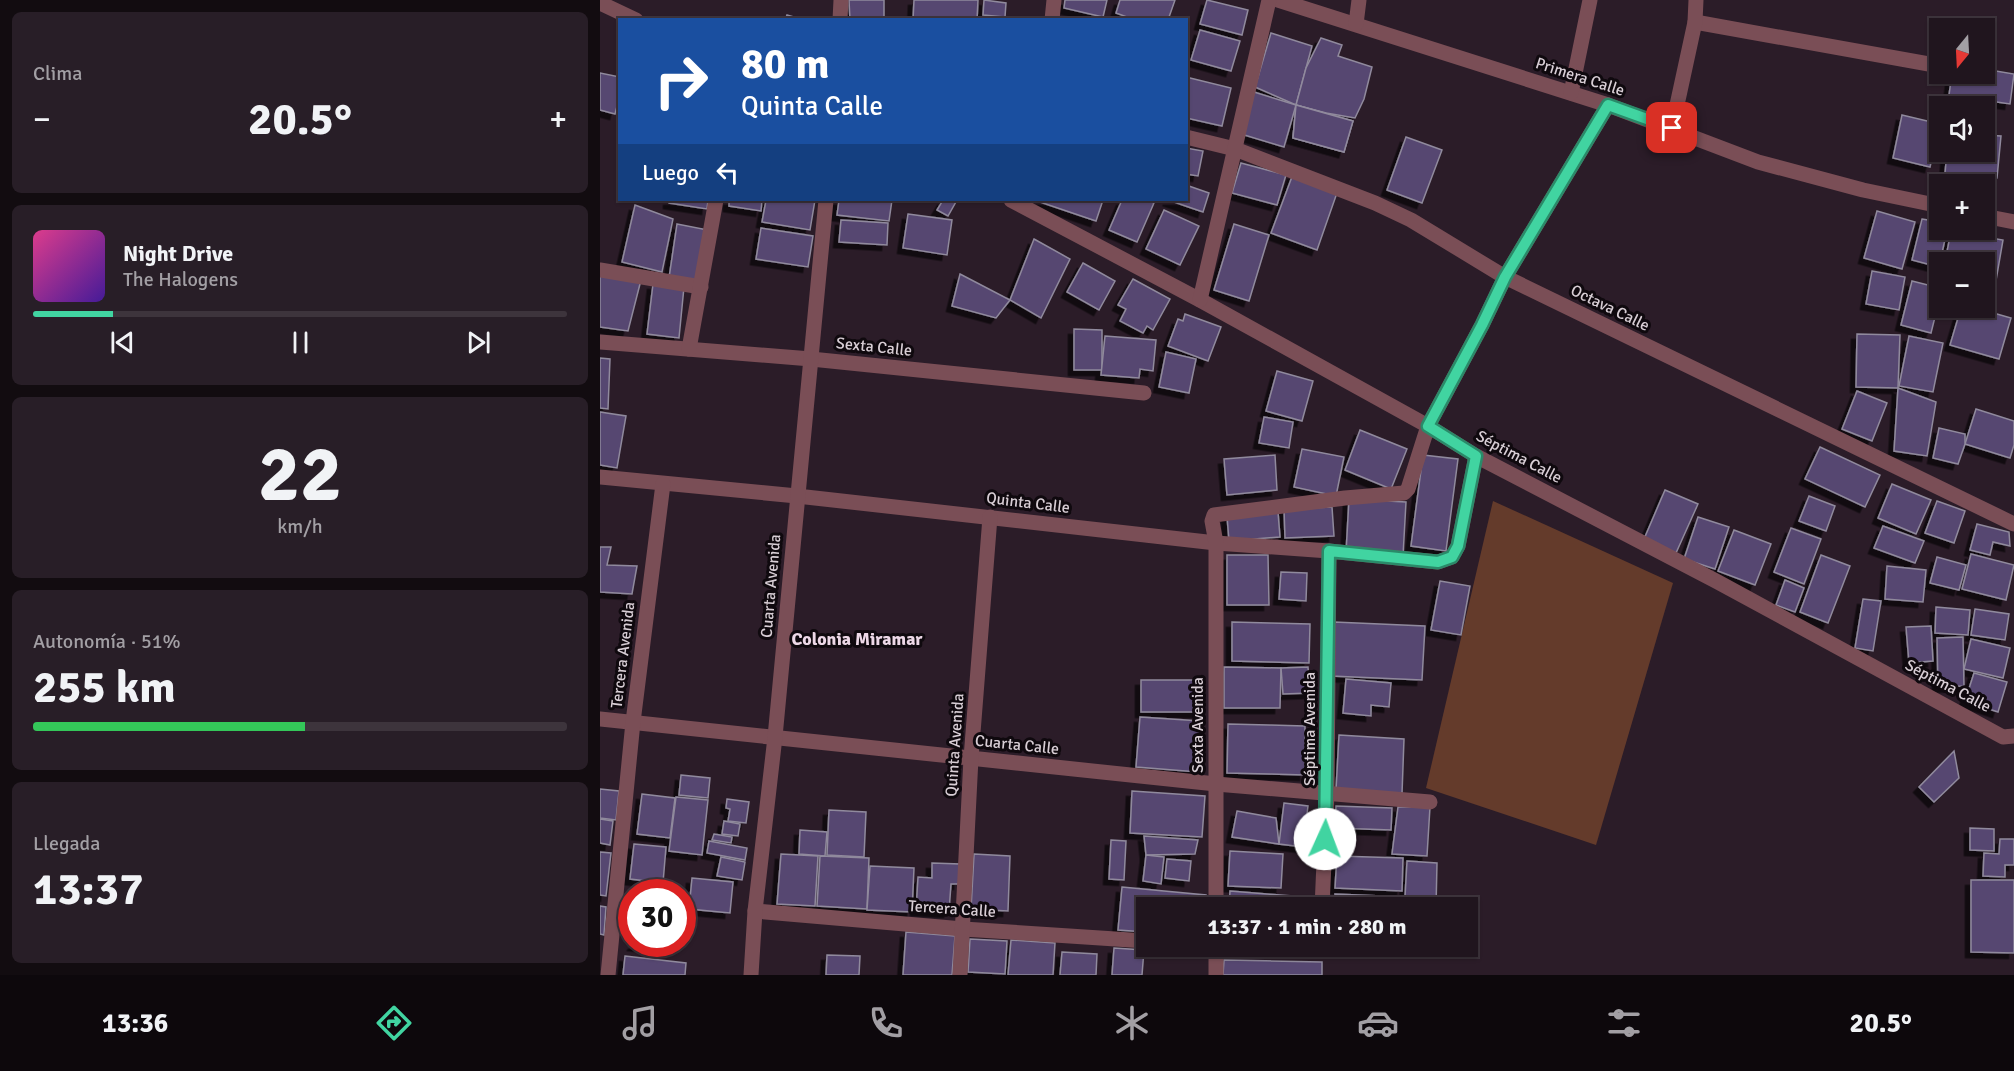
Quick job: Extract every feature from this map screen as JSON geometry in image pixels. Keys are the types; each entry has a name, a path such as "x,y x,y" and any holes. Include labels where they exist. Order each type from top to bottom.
{"street":[{"path":"840,18 841,0"},
{"path":"1052,18 1054,0"},
{"path":"1200,300 1269,0"},
{"name":"Primera Calle","path":"1278,0 1608,105 1758,162 1863,190 1929,204"},
{"path":"1356,24 1359,0"},
{"path":"1571,93 1590,0"},
{"path":"1672,128 1695,22 1696,0"},
{"path":"600,3 632,18"},
{"path":"1695,22 1929,64"},
{"path":"1428,426 1505,277 1608,105"},
{"name":"Octava Calle","path":"1188,138 1235,150 1375,203 1411,220 1505,277 2014,524"},
{"path":"689,349 716,201"},
{"name":"Cuarta Avenida","path":"751,975 755,911 775,737 826,201"},
{"name":"Séptima Calle","path":"1015,201 1030,205 1428,426 1476,456 2003,736 2014,736"},
{"path":"1995,218 2014,222"},
{"path":"600,270 700,287"},
{"name":"Sexta Calle","path":"600,342 811,359 1144,393"},
{"name":"Sexta Avenida","path":"1216,897 1216,543 1212,521 1214,515 1345,498 1404,494 1408,489 1428,426"},
{"name":"Quinta Calle","path":"600,477 797,496 1216,543 1438,562 1452,557 1458,546 1476,456"},
{"name":"Tercera Avenida","path":"608,975 633,722 663,484"},
{"name":"Quinta Avenida","path":"960,975 971,758 990,517"},
{"name":"Séptima Avenida","path":"1322,897 1327,793 1329,551"},
{"name":"Cuarta Calle","path":"600,718 1216,784 1430,802"},
{"name":"Tercera Calle","path":"755,911 963,929 1136,940"},
{"path":"1216,957 1216,975"}],"shaded area":[{"path":"1493,501 1673,583 1596,845 1426,788"}],"building":[{"path":"849,0 884,0 884,18 850,18"},
{"path":"914,0 978,0 977,18 913,18"},
{"path":"984,0 1006,3 1005,17 983,15"},
{"path":"1065,0 1107,0 1103,17 1064,8"},
{"path":"1120,0 1175,0 1169,18 1130,18 1116,13"},
{"path":"1207,0 1248,10 1242,35 1200,24"},
{"path":"1200,30 1240,41 1231,71 1191,60"},
{"path":"1271,33 1312,46 1296,105 1255,87"},
{"path":"1321,38 1342,45 1338,56 1372,67 1364,99 1355,118 1296,105 1306,68"},
{"path":"1995,71 2014,74 2010,104 1995,102 1995,96 1949,95 1951,84 1995,84"},
{"path":"600,73 618,77 618,103 615,114 600,110"},
{"path":"1188,77 1231,88 1222,126 1188,118"},
{"path":"1254,92 1296,105 1284,147 1241,134"},
{"path":"1296,105 1353,121 1344,152 1293,138"},
{"path":"1296,105 1353,121 1344,152 1293,138"},
{"path":"1902,115 1929,121 1930,167 1893,158"},
{"path":"1995,136 2001,136 1997,178 1995,174 1945,173 1946,162 1995,162"},
{"path":"1406,137 1442,150 1422,203 1387,190"},
{"path":"1188,148 1203,151 1198,176 1188,174"},
{"path":"1241,163 1286,175 1277,205 1232,193"},
{"path":"1293,174 1338,190 1317,250 1271,233"},
{"path":"1188,186 1209,193 1203,212 1171,201 1188,201"},
{"path":"669,201 708,201 707,209 669,203"},
{"path":"729,201 762,201 761,211 729,206"},
{"path":"766,201 815,201 810,230 762,222"},
{"path":"839,201 892,201 889,221 837,215"},
{"path":"942,201 956,201 948,216 937,210"},
{"path":"1037,201 1103,201 1096,221"},
{"path":"1122,201 1154,203 1137,242 1109,230"},
{"path":"635,205 673,219 662,272 622,262"},
{"path":"1164,210 1199,226 1180,265 1146,249"},
{"path":"1877,211 1915,222 1902,269 1864,258"},
{"path":"908,214 952,220 947,255 903,248"},
{"path":"1922,219 1929,220 1929,240 1945,240 1942,252 1929,252 1929,264 1912,260"},
{"path":"841,220 888,223 887,245 839,242"},
{"path":"677,224 708,230 700,280 669,278"},
{"path":"1234,224 1269,235 1249,301 1214,290"},
{"path":"761,228 813,236 808,267 756,259"},
{"path":"1034,239 1070,259 1041,318 1010,300"},
{"path":"1949,240 2003,240 1995,286 1995,252 1947,252"},
{"path":"1083,263 1115,281 1099,310 1067,292"},
{"path":"1872,271 1905,277 1899,310 1866,304"},
{"path":"600,274 641,280 628,331 600,327"},
{"path":"960,274 1010,300 996,318 952,306"},
{"path":"1133,279 1170,299 1153,330 1147,326 1143,333 1120,321 1126,309 1118,305"},
{"path":"1912,281 1929,285 1929,318 1935,318 1931,333 1901,325"},
{"path":"653,284 684,287 679,338 647,334"},
{"path":"1995,313 2011,318 1999,359 1950,345 1958,318 1995,318"},
{"path":"1185,314 1221,327 1208,361 1168,346 1178,319 1183,321"},
{"path":"1074,329 1102,330 1102,370 1074,370"},
{"path":"1857,334 1900,335 1898,388 1856,387"},
{"path":"1105,336 1156,340 1153,371 1140,369 1139,378 1101,375"},
{"path":"1909,336 1943,343 1933,392 1899,386"},
{"path":"1166,352 1196,359 1189,393 1159,387"},
{"path":"600,358 610,359 608,409 600,408"},
{"path":"1277,371 1313,381 1302,421 1266,411"},
{"path":"1898,388 1936,402 1927,456 1894,451"},
{"path":"1857,391 1887,403 1872,441 1842,429"},
{"path":"1976,409 2014,421 2014,445 2010,458 1965,444"},
{"path":"600,412 626,416 617,468 600,465"},
{"path":"1264,417 1293,422 1289,448 1259,443"},
{"path":"1939,428 1965,434 1965,444 1958,464 1933,458"},
{"path":"1360,430 1407,449 1391,489 1345,470"},
{"path":"1820,447 1880,475 1865,507 1805,479"},
{"path":"1302,449 1344,457 1336,496 1294,487"},
{"path":"1275,455 1277,490 1227,495 1224,459"},
{"path":"1423,455 1458,459 1446,551 1411,546"},
{"path":"1892,484 1931,500 1916,534 1878,518"},
{"path":"1665,490 1698,504 1676,553 1644,539"},
{"path":"1809,496 1835,506 1826,531 1799,521"},
{"path":"1349,499 1406,502 1403,556 1346,553"},
{"path":"1937,501 1965,511 1954,543 1925,533"},
{"path":"1332,507 1334,536 1285,538 1284,509"},
{"path":"1278,512 1280,537 1229,541 1227,516"},
{"path":"1698,517 1729,527 1715,569 1684,559"},
{"path":"1977,524 2009,532 2010,546 1993,542 1990,555 1970,550"},
{"path":"1883,526 1924,541 1915,563 1874,548"},
{"path":"1791,528 1821,539 1804,584 1774,572"},
{"path":"1734,530 1771,544 1755,585 1718,571"},
{"path":"600,547 611,547 607,565 637,566 632,594 600,592"},
{"path":"1971,554 2014,565 2006,600 1962,589"},
{"path":"1227,555 1268,555 1269,605 1227,605"},
{"path":"1821,555 1850,566 1828,623 1800,612"},
{"path":"1937,557 1966,565 1959,590 1930,583"},
{"path":"1887,566 1926,570 1923,602 1885,599"},
{"path":"1281,572 1307,573 1306,601 1279,599"},
{"path":"1785,580 1804,588 1795,612 1776,605"},
{"path":"1440,581 1470,586 1461,635 1431,630"},
{"path":"1863,599 1881,601 1873,651 1855,648"},
{"path":"1936,607 1970,610 1968,635 1935,633"},
{"path":"1975,609 2009,614 2005,640 1971,635"},
{"path":"1232,622 1310,624 1309,663 1232,661"},
{"path":"1334,622 1425,626 1422,680 1331,676"},
{"path":"1931,626 1933,661 1909,663 1906,627"},
{"path":"1963,637 1964,686 1938,687 1937,638"},
{"path":"1971,639 2010,648 2003,678 1964,669"},
{"path":"1224,667 1281,668 1280,708 1224,708"},
{"path":"1308,667 1310,693 1283,694 1281,668"},
{"path":"1974,673 2007,682 1998,712 1965,701"},
{"path":"1346,679 1391,683 1389,707 1371,705 1371,716 1343,713"},
{"path":"1141,680 1199,680 1199,712 1141,712"},
{"path":"1140,717 1201,721 1198,772 1136,767"},
{"path":"1228,724 1305,726 1305,775 1227,773"},
{"path":"1339,735 1404,739 1402,794 1336,790"},
{"path":"1954,751 1959,778 1934,802 1919,787"},
{"path":"681,775 710,778 708,798 679,795"},
{"path":"600,789 619,791 616,820 600,818"},
{"path":"1132,791 1205,796 1202,837 1130,833"},
{"path":"642,794 675,798 670,838 637,834"},
{"path":"676,797 708,800 702,855 669,851"},
{"path":"727,799 749,802 746,823 728,821 730,809 726,808"},
{"path":"1284,803 1308,806 1303,847 1279,844"},
{"path":"1336,806 1392,808 1391,830 1335,828"},
{"path":"1398,807 1430,807 1427,856 1392,854"},
{"path":"829,810 866,812 864,857 827,855"},
{"path":"1237,811 1276,818 1279,844 1232,837"},
{"path":"600,819 613,821 610,845 600,843"},
{"path":"724,821 740,824 738,836 722,834"},
{"path":"1970,828 1994,829 1994,851 1970,850"},
{"path":"800,830 827,832 825,856 799,854"},
{"path":"714,834 732,837 731,843 712,840"},
{"path":"1144,836 1198,840 1195,854 1146,855"},
{"path":"2000,839 2014,839 2014,865 2005,865 2005,877 1983,876 1984,853 1999,854"},
{"path":"1111,840 1126,841 1124,880 1109,879"},
{"path":"709,841 747,848 745,860 707,853"},
{"path":"634,844 666,847 663,879 630,879"},
{"path":"1230,851 1283,854 1281,888 1228,886"},
{"path":"600,852 611,853 606,896 600,895"},
{"path":"781,854 818,856 815,906 777,904"},
{"path":"974,854 1010,856 1008,911 971,909"},
{"path":"1146,855 1164,857 1161,884 1143,881"},
{"path":"820,856 869,858 867,909 817,906"},
{"path":"1337,856 1403,858 1402,891 1335,888"},
{"path":"721,857 745,862 742,880 717,876"},
{"path":"1167,859 1191,861 1189,881 1165,878"},
{"path":"1407,861 1437,863 1436,897 1405,897"},
{"path":"932,863 960,864 959,884 951,884 949,912 916,910 918,877 932,878"},
{"path":"870,866 914,868 912,912 867,910"},
{"path":"692,878 733,882 730,913 696,910 696,879"},
{"path":"1971,880 2014,880 2014,953 1971,952"},
{"path":"1122,887 1206,895 1206,897 1136,897 1136,931 1118,930"},
{"path":"1230,891 1293,896 1293,897 1230,897"},
{"path":"1335,894 1405,897 1335,897"},
{"path":"600,906 606,907 604,935 600,934"},
{"path":"906,932 955,936 952,975 903,975"},
{"path":"970,939 1007,941 1005,974 968,972"},
{"path":"1011,940 1055,943 1053,975 1008,975"},
{"path":"1114,948 1136,949 1136,957 1143,957 1142,975 1112,975"},
{"path":"1062,952 1097,954 1096,975 1060,975"},
{"path":"827,955 860,956 859,975 826,975"},
{"path":"625,957 686,963 685,975 623,975"},
{"path":"1224,960 1322,962 1322,975 1223,975"}],"district":[{"name":"Colonia Miramar","path":"857,639"}],"route":[{"path":"1325,839 1329,551 1438,562 1452,557 1458,546 1476,456 1428,426 1505,277 1608,105 1672,128"}]}
